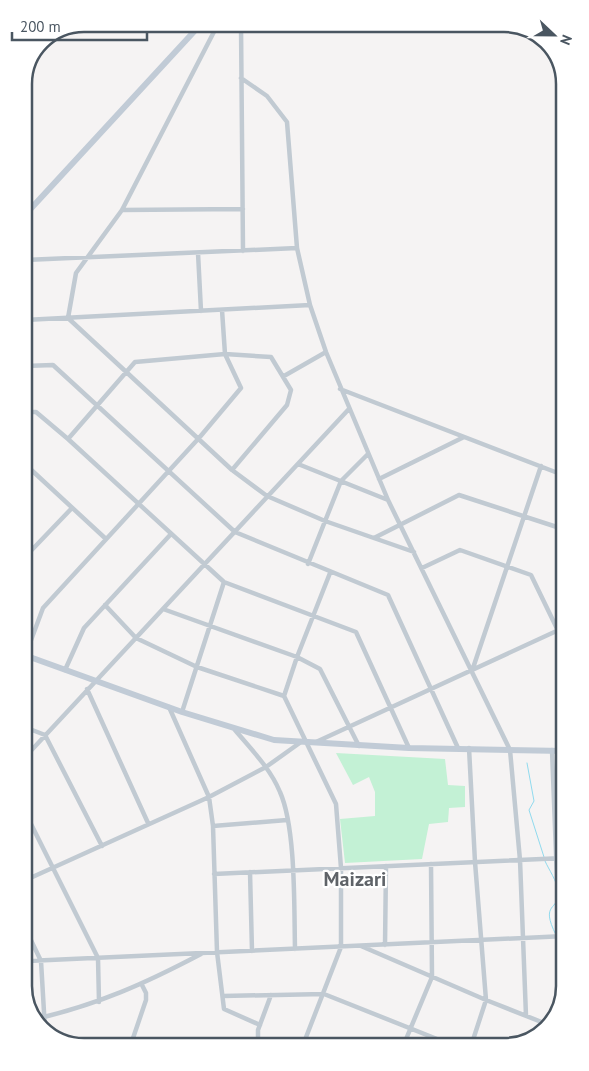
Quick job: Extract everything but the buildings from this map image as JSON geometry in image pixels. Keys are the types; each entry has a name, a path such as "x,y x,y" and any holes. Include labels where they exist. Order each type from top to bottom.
{"main road":[{"path":"33,205 193,32"},
{"path":"32,658 95,682 235,730 274,740 409,748 556,750"}],"street":[{"path":"68,318 76,273 122,210 214,32"},
{"path":"241,32 243,251"},
{"path":"241,78 266,96 287,122 297,248 310,305 326,352 348,410 388,500 510,750 520,860 526,1016"},
{"path":"122,210 243,209"},
{"path":"33,260 297,248"},
{"path":"198,253 201,311"},
{"path":"33,320 310,305"},
{"path":"32,637 43,608 199,438 241,388 225,354 222,310"},
{"path":"68,318 127,370 232,470 267,496 326,521 414,552"},
{"path":"284,376 326,352"},
{"path":"68,438 135,362 225,354 272,357 291,390 287,405 232,470"},
{"path":"33,366 53,365 234,532 308,564 388,595 458,748"},
{"path":"340,388 556,472"},
{"path":"32,749 348,410"},
{"path":"33,412 36,412 68,438 224,582 356,632 409,748"},
{"path":"379,479 464,437"},
{"path":"308,564 341,481 368,454"},
{"path":"298,464 388,500"},
{"path":"472,671 541,466"},
{"path":"33,471 106,539"},
{"path":"374,538 459,495 556,527"},
{"path":"32,549 72,508"},
{"path":"65,670 84,628 171,534"},
{"path":"422,568 460,550 531,575 556,626"},
{"path":"306,1038 341,947 341,868 336,804 284,696 296,657 330,573"},
{"path":"182,712 224,582"},
{"path":"105,605 136,638 197,667 284,696"},
{"path":"163,609 296,657 320,670 351,727 359,746"},
{"path":"32,877 148,823 209,797 307,743 351,727 556,631"},
{"path":"87,689 148,823"},
{"path":"169,707 209,797 213,826 217,952 224,1009 260,1025"},
{"path":"32,730 45,735 102,846"},
{"path":"235,730 266,767 281,793 287,820 293,870 295,949"},
{"path":"469,748 475,862 486,1000 474,1038"},
{"path":"552,750 556,836"},
{"path":"213,826 287,820"},
{"path":"32,826 98,958 99,1002"},
{"path":"214,874 556,858"},
{"path":"406,1038 432,978 431,864"},
{"path":"385,945 386,866"},
{"path":"250,872 252,951"},
{"path":"32,961 556,936"},
{"path":"32,942 41,961 44,1017 99,1002 142,985 202,953"},
{"path":"360,946 432,978 542,1022"},
{"path":"133,1038 146,1000 146,994 142,985"},
{"path":"223,996 324,994 435,1038"},
{"path":"257,1038 271,995"}],"green space":[{"path":"336,753 445,759 448,785 465,786 465,807 449,808 448,822 429,824 422,859 345,863 340,819 375,816 375,792 369,777 353,785"}],"waterway":[{"path":"527,763 534,801 529,810 544,857"},
{"path":"545,861 556,883"},
{"path":"556,902 551,908 549,917 556,935"}],"district":[{"name":"Maizari","path":"355,879"}]}
